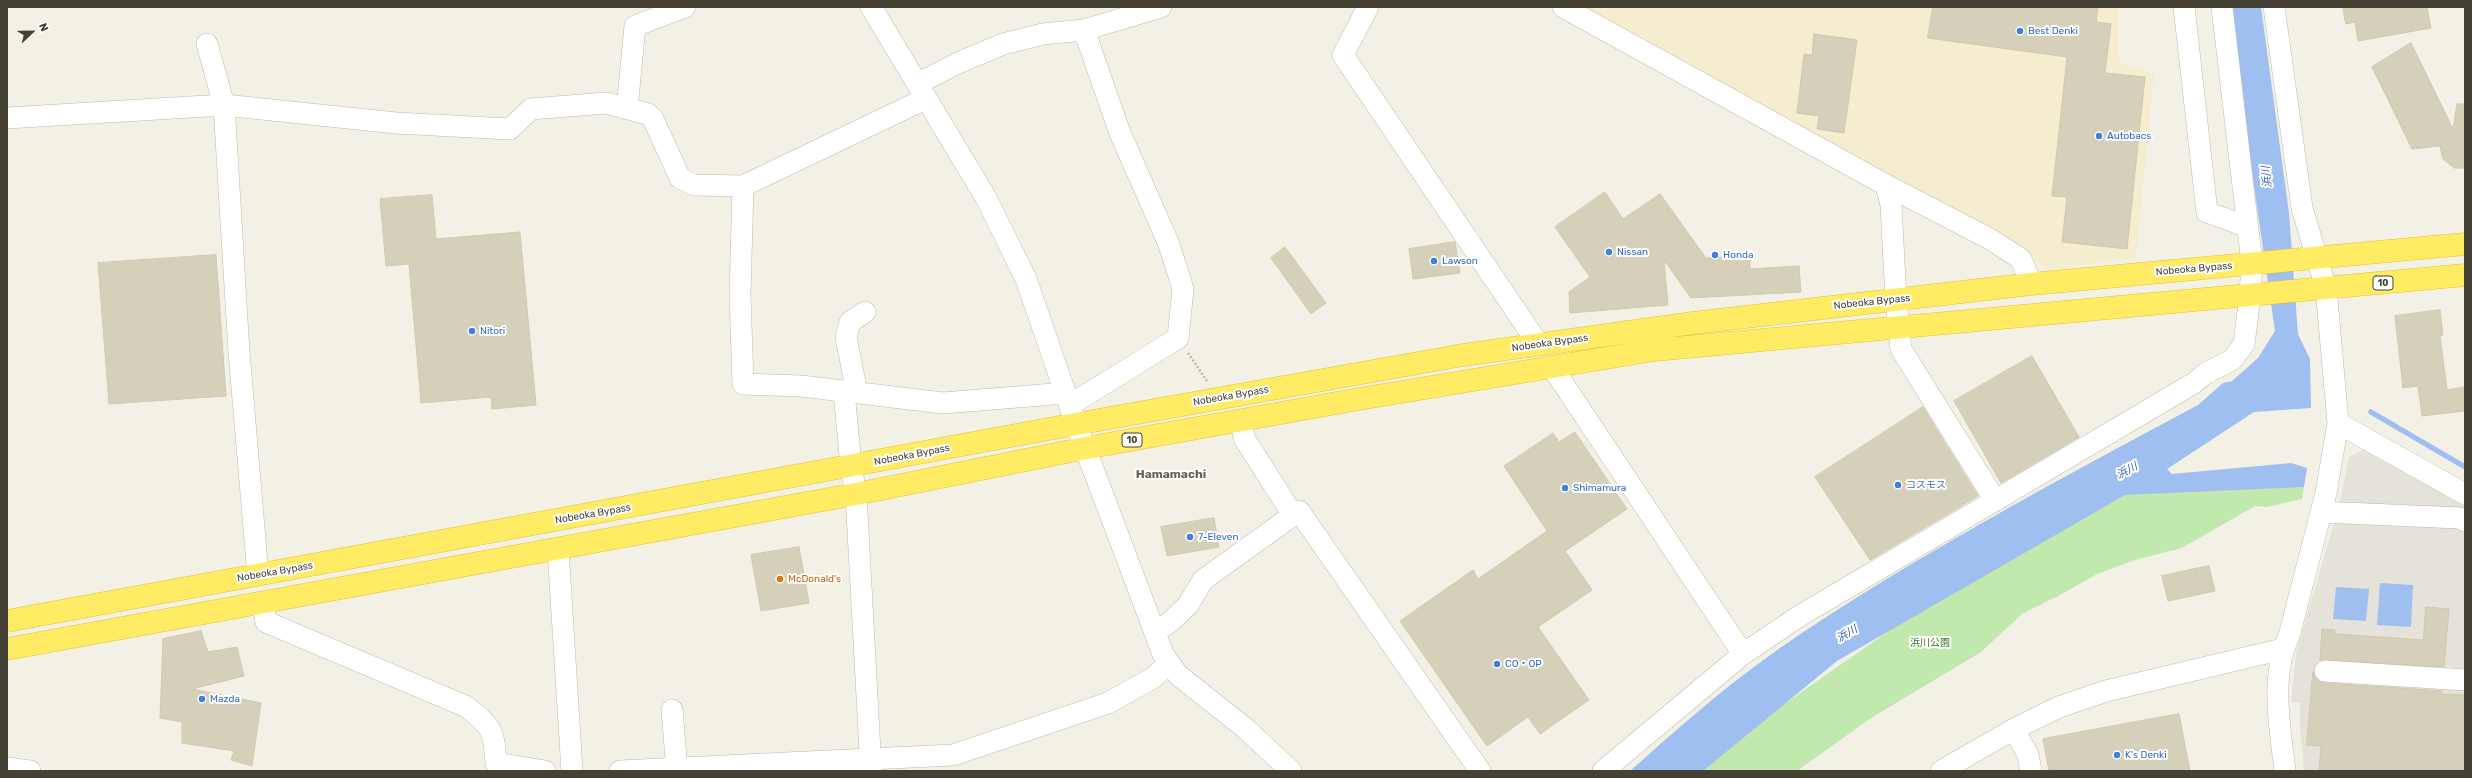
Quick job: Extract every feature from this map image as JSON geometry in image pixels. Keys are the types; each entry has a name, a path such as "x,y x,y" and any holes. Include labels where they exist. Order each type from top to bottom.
{"highway":[{"name":"Nobeoka Bypass","path":"7,621 851,466 1071,407 1219,399 1463,355 1693,323 2031,284 2465,244"},
{"name":"10","path":"7,649 263,604 856,494 1086,448 1241,420 1654,350 1900,338 2258,295 2465,275"}],"street":[{"path":"627,109 634,26 685,7"},
{"path":"871,7 985,196 1026,279 1086,448 1168,664 1178,675 1245,728 1291,771"},
{"path":"7,118 224,105 396,123 510,129 531,109 606,103 648,114 654,119 680,178 694,185 743,186 921,91 958,63 1003,44 1043,34 1084,30 1161,7"},
{"path":"1368,7 1343,54 1539,344"},
{"path":"1563,7 1886,185 1990,239 2021,258 2031,284"},
{"path":"2184,7 2207,212 2248,227"},
{"path":"1603,771 1743,654 1801,615 2194,383 2206,373 2232,360 2244,344 2258,295 2256,263 2248,227 2222,7"},
{"path":"2274,7 2302,208 2306,258 2326,288 2338,423 2321,512 2289,636 2283,649 2278,692 2279,726 2285,771"},
{"path":"743,186 740,295 743,384 801,386 943,403 1071,407 1178,338 1183,289 1168,242 1120,133 1084,30"},
{"path":"207,44 224,105 239,352 258,575"},
{"path":"1886,185 1891,205 1896,300 1900,338 1995,500"},
{"path":"865,312 850,322 846,337 850,393 851,466 856,494 871,764"},
{"path":"1552,367 1743,654"},
{"path":"1241,420 1244,438 1293,515"},
{"path":"2338,423 2465,494"},
{"path":"1155,631 1169,623 1188,605 1203,580 1299,511 1480,771"},
{"path":"2321,512 2460,518 2465,521"},
{"path":"558,549 572,771"},
{"path":"263,604 266,622 465,706 482,718 493,731 496,767 545,771"},
{"path":"1941,771 2014,729 2059,707 2106,691 2283,649"},
{"path":"631,771 871,764 953,755 1108,703 1153,678 1168,664"},
{"path":"2325,671 2465,680"},
{"path":"672,710 677,769"},
{"path":"2014,729 2028,755 2031,771"},
{"path":"7,768 30,771"}],"path":[{"path":"1178,338 1219,399"}],"shaded area":[{"path":"1576,7 2119,7 2119,63 2154,74 2136,257 2050,270"},
{"path":"2368,447 2465,502 2465,771 2304,771 2300,727 2300,703 2291,702 2296,652 2339,506 2349,457"}],"green space":[{"name":"浜川公園","path":"2270,486 2304,487 2302,499 2267,507 2255,506 2182,548 2138,559 2097,574 2022,614 1981,652 1871,718 1797,771 1700,771 1780,707 1909,617 2125,495"}],"water":[{"name":"浜川","path":"2228,7 2261,7 2289,213 2298,334 2310,359 2311,408 2254,412 2167,469 2172,474 2291,463 2307,468 2304,487 2125,495 1837,661 1703,771 1630,771 1741,677 1780,648 1830,615 1933,551 2038,491 2198,405 2223,383 2232,381 2258,358 2275,331"},
{"path":"2380,583 2413,585 2411,627 2377,625"},
{"path":"2336,587 2369,589 2366,621 2333,619"}],"building":[{"name":"Autobacs","path":"1933,7 2098,7 2096,22 2111,24 2105,73 2145,77 2127,249 2062,242 2067,197 2052,196 2067,57 1928,38"},
{"path":"2343,7 2427,7 2431,28 2358,41 2355,22 2346,24"},
{"path":"1814,34 1857,40 1844,133 1817,129 1819,116 1797,113 1804,54 1812,55"},
{"path":"2411,43 2453,129 2457,104 2465,104 2465,168 2454,168 2443,159 2440,146 2412,149 2372,67"},
{"path":"1605,192 1623,219 1660,194 1706,258 1750,256 1750,269 1799,266 1801,292 1691,298 1664,260 1668,305 1570,313 1569,292 1590,277 1555,227"},
{"name":"Nitori","path":"432,195 436,239 520,232 536,405 492,409 491,397 421,403 409,264 386,266 380,199"},
{"name":"Lawson","path":"1455,242 1460,273 1413,279 1409,249"},
{"path":"1285,247 1326,303 1311,314 1271,258"},
{"path":"216,255 226,396 109,404 98,263"},
{"path":"2440,310 2443,335 2440,336 2447,390 2465,387 2465,411 2422,416 2418,386 2403,388 2395,316"},
{"path":"2032,356 2079,437 2001,483 1954,401"},
{"name":"コスモス","path":"1923,407 1978,496 1870,560 1815,477"},
{"name":"CO・OP","path":"1575,432 1627,509 1565,551 1592,590 1538,627 1589,700 1540,734 1528,717 1487,746 1400,621 1473,570 1478,579 1547,531 1504,466 1553,433 1559,442"},
{"name":"7-Eleven","path":"1214,518 1219,547 1167,556 1161,527"},
{"name":"McDonald's","path":"799,547 809,603 761,611 751,555"},
{"path":"2209,566 2215,591 2168,601 2162,576"},
{"path":"2426,607 2449,609 2444,667 2320,660 2322,629 2335,630 2335,634 2423,640"},
{"name":"Mazda","path":"201,631 208,652 237,647 244,676 192,689 261,703 252,766 231,760 234,751 182,743 182,722 160,718 163,639"},
{"path":"2313,672 2318,681 2324,683 2442,691 2442,694 2465,695 2465,771 2319,771 2321,746 2307,745"},
{"name":"K's Denki","path":"2179,714 2190,771 2049,771 2043,739"}],"waterway":[{"path":"2371,412 2465,467"}],"place":[{"name":"Best Denki","path":"2020,31"},
{"name":"Autobacs","path":"2099,136"},
{"name":"Nissan","path":"1609,252"},
{"name":"Honda","path":"1715,255"},
{"name":"Lawson","path":"1434,261"},
{"name":"Nitori","path":"472,331"},
{"name":"コスモス","path":"1898,485"},
{"name":"Shimamura","path":"1565,488"},
{"name":"7-Eleven","path":"1190,537"},
{"name":"McDonald's","path":"780,579"},
{"name":"CO・OP","path":"1497,664"},
{"name":"Mazda","path":"202,699"},
{"name":"K's Denki","path":"2117,755"}],"district":[{"name":"Hamamachi","path":"1171,475"}]}
